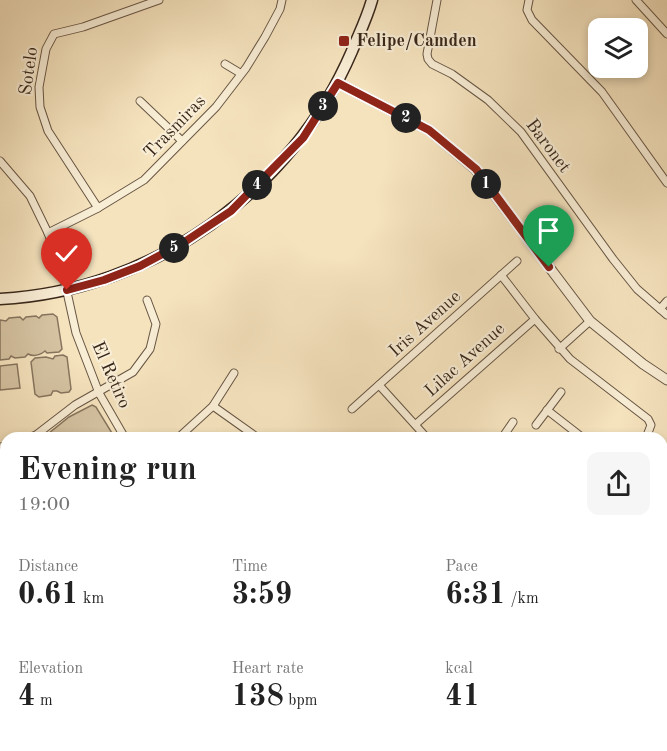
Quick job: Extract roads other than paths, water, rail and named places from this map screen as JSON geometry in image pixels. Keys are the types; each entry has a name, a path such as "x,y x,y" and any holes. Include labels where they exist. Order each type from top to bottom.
{"main road":[{"path":"0,299 67,290 104,280 140,266 183,243 231,211 303,138 338,83 372,0"}],"street":[{"name":"Sotelo","path":"98,208 48,131 40,108 39,87 46,49 54,34 83,27 159,0"},
{"name":"Trasmiras","path":"48,233 98,208 144,180 216,107 246,68 280,9 282,0"},
{"name":"Baronet","path":"437,0 428,59 432,64 452,74 488,99 521,132 613,259 637,289 667,315"},
{"path":"529,0 527,10 532,20 602,92 667,183"},
{"path":"636,0 667,34"},
{"path":"225,64 240,73"},
{"path":"338,83 429,130 476,169 590,321 643,364 667,380"},
{"path":"140,101 182,141"},
{"name":"El Retiro","path":"0,161 30,196 48,233 63,274 76,333 99,393 122,432"},
{"name":"Iris Avenue","path":"352,409 518,261"},
{"path":"501,275 559,349 648,419 651,425 648,432"},
{"path":"40,432 75,405 134,372 150,349 156,324 147,300"},
{"path":"660,309 667,301"},
{"name":"Lilac Avenue","path":"416,424 535,319"},
{"path":"559,349 590,321"},
{"path":"185,432 213,406 234,373"},
{"path":"380,385 422,432"},
{"path":"536,425 561,392"},
{"path":"213,406 250,432"},
{"path":"547,410 575,432"},
{"path":"506,432 513,422"}],"place":[{"name":"Felipe/Camden","path":"344,41"}]}
